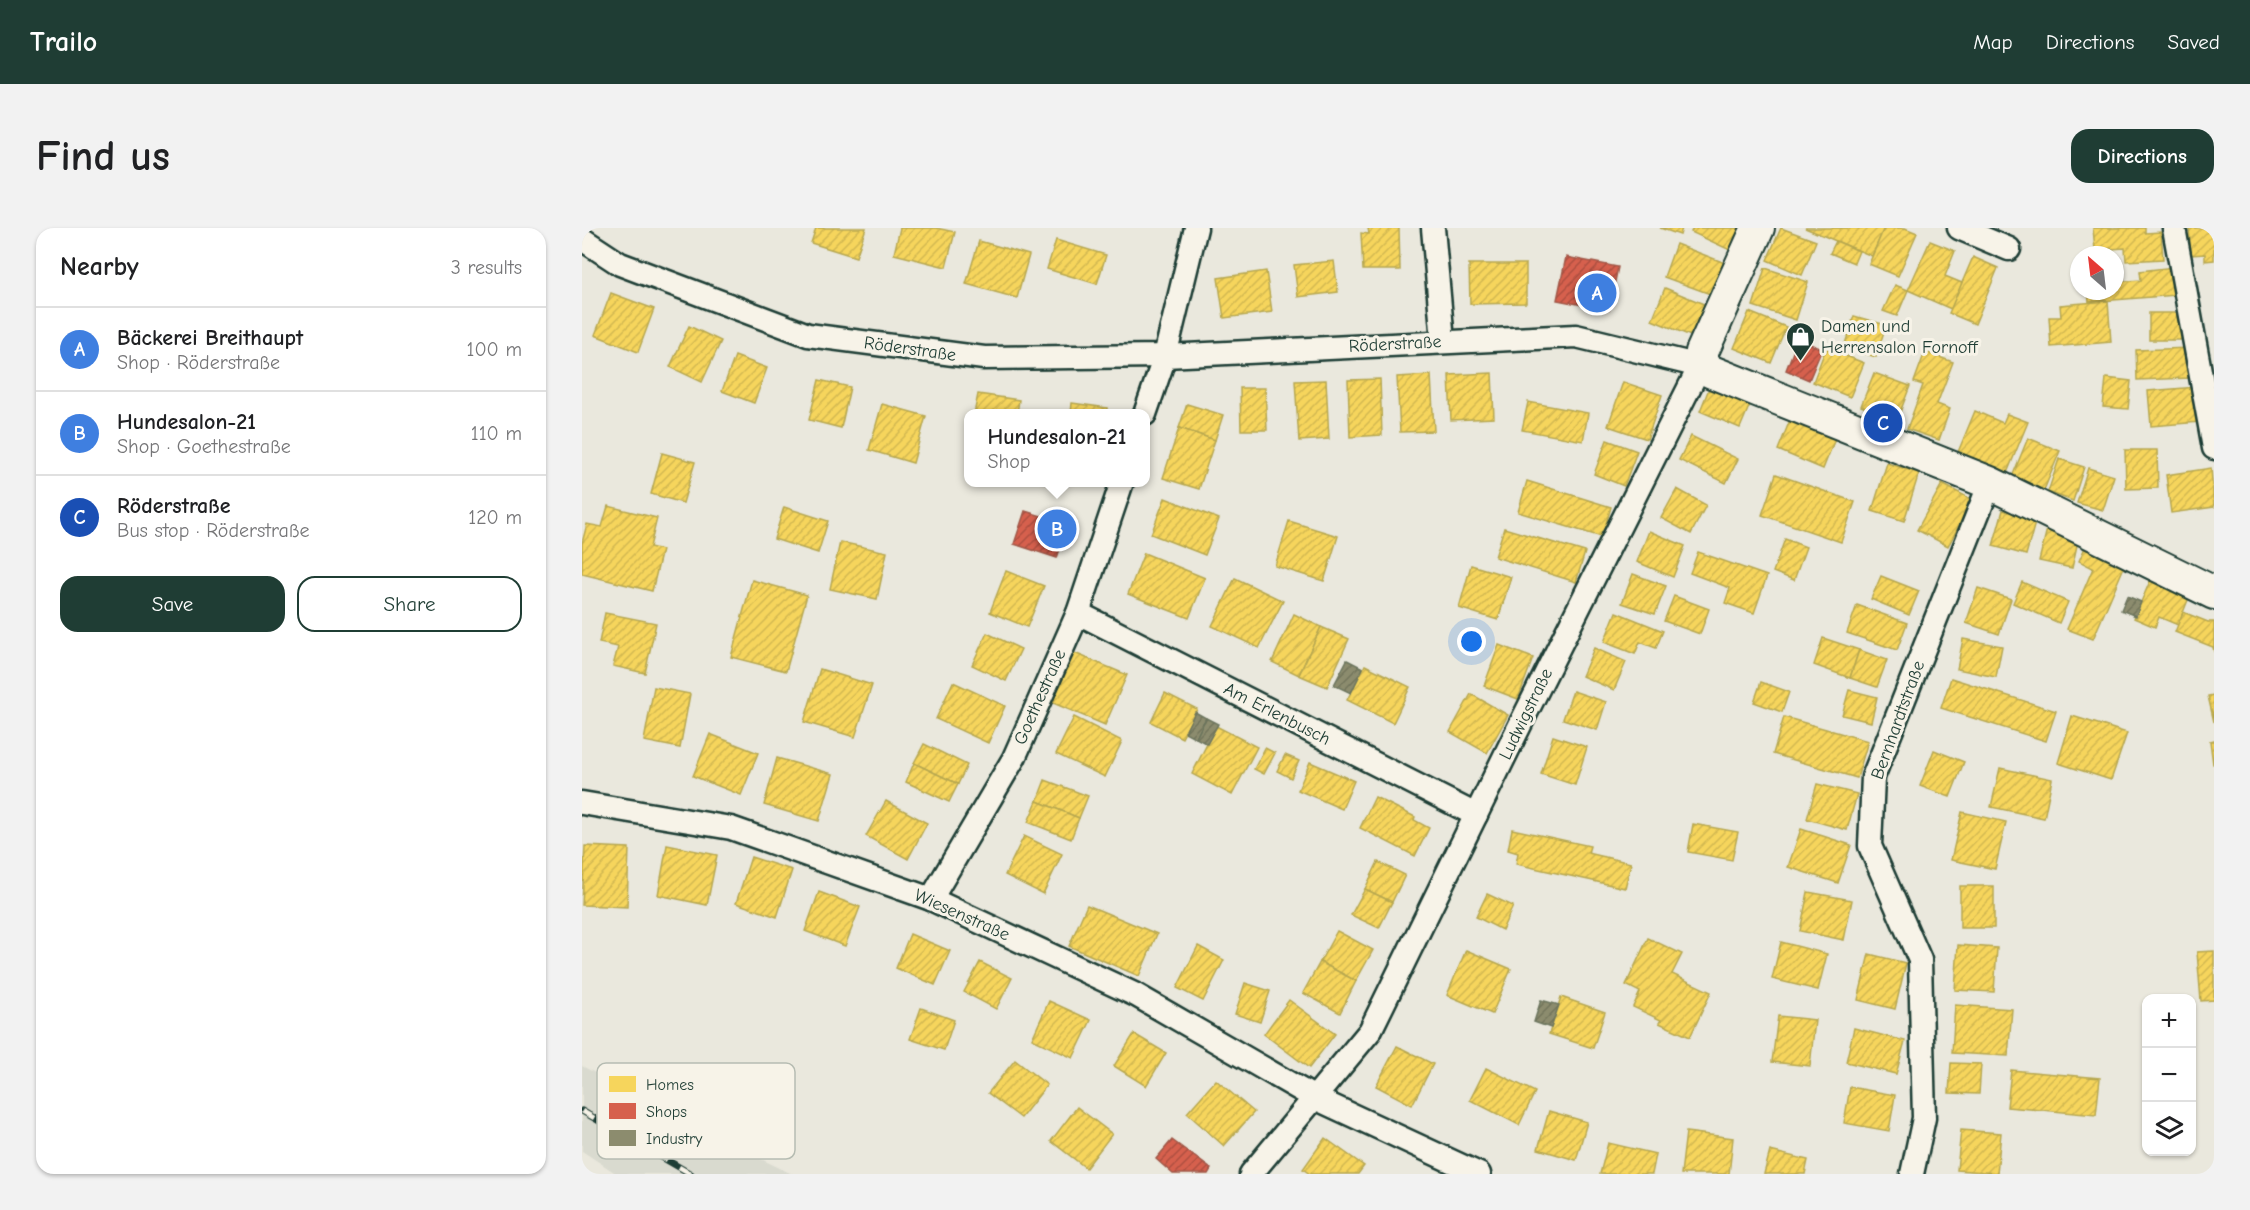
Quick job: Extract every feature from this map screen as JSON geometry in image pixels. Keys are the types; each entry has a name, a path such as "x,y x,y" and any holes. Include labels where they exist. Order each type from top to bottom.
{"street":[{"path":"1147,409 1165,356 1196,228"},
{"path":"1433,228 1443,341"},
{"name":"Ludwigstraße","path":"1251,1174 1370,1031 1700,366 1702,352 1758,228"},
{"path":"1959,228 2009,249"},
{"path":"2174,228 2214,448"},
{"name":"Röderstraße","path":"582,239 620,264 808,335 984,358 1165,356 1576,336 1700,366 1990,483 2214,593"},
{"name":"Bernhardtstraße","path":"1912,1174 1924,1118 1920,960 1869,846 1873,777 1990,483"},
{"name":"Goethestraße","path":"931,899 1014,758 1078,613 1121,487"},
{"name":"Am Erlenbusch","path":"1078,613 1476,815"},
{"name":"Wiesenstraße","path":"582,802 731,828 931,899 1136,995 1315,1098 1479,1174"}],"shaded area":[{"path":"582,1066 597,1074 597,1159 761,1159 792,1174 617,1174 582,1151"}],"building: Homes":[{"path":"816,228 866,228 856,257 811,243"},
{"path":"900,228 936,228 955,232 946,267 894,254"},
{"path":"1368,228 1399,228 1400,270 1363,270 1361,233 1369,234"},
{"path":"1660,228 1682,228 1680,235"},
{"path":"1693,228 1740,228 1730,250 1691,232"},
{"path":"1781,228 1816,241 1802,275 1767,260"},
{"path":"1805,228 1884,228 1872,256"},
{"path":"1884,228 1905,228 1917,233 1898,276 1869,264"},
{"path":"2093,228 2145,228 2145,233 2161,232 2163,259 2126,261 2124,246 2095,246"},
{"path":"2189,228 2214,228 2214,260 2205,261 2205,254 2191,255"},
{"path":"1056,240 1106,255 1097,284 1047,269"},
{"path":"979,241 1029,255 1017,298 966,284"},
{"path":"1836,241 1859,251 1854,263 1830,253"},
{"path":"1930,241 1955,251 1945,276 1962,283 1951,309 1908,290"},
{"path":"1676,244 1725,263 1713,295 1664,277"},
{"path":"1973,257 1998,268 1975,324 1949,313"},
{"path":"1334,261 1338,292 1298,297 1294,265"},
{"path":"1469,264 1526,264 1526,303 1470,304"},
{"path":"2174,267 2176,295 2124,299 2124,281 2141,280 2140,271"},
{"path":"1765,268 1808,282 1796,320 1753,306"},
{"path":"1266,271 1272,312 1224,318 1218,278"},
{"path":"1895,285 1908,290 1897,316 1883,311"},
{"path":"1665,288 1711,307 1698,339 1652,320"},
{"path":"611,293 654,309 638,352 595,335"},
{"path":"2089,300 2114,300 2089,302"},
{"path":"2108,301 2111,342 2051,347 2049,317 2061,317 2060,305"},
{"path":"1749,312 1786,327 1771,363 1734,348"},
{"path":"2149,313 2184,313 2184,340 2149,340"},
{"path":"1854,316 1886,325 1876,357 1844,347"},
{"path":"689,326 721,341 702,382 670,367"},
{"path":"1826,348 1864,363 1850,397 1813,382"},
{"path":"2190,348 2191,378 2137,380 2136,350"},
{"path":"1925,352 1953,362 1937,404 1950,409 1939,440 1907,429 1923,385 1914,382"},
{"path":"735,356 767,368 754,403 722,391"},
{"path":"1492,373 1494,418 1451,420 1449,375"},
{"path":"1874,373 1910,386 1897,420 1861,406"},
{"path":"1431,375 1434,431 1400,432 1397,377"},
{"path":"2106,378 2131,381 2128,409 2103,407"},
{"path":"1380,379 1382,435 1350,437 1348,380"},
{"path":"819,380 850,387 841,428 809,420"},
{"path":"1326,380 1329,439 1299,441 1295,381"},
{"path":"1623,382 1662,395 1647,439 1608,426"},
{"path":"1710,386 1751,402 1740,428 1700,411"},
{"path":"2197,387 2200,422 2151,426 2148,391"},
{"path":"1240,388 1265,388 1267,430 1241,430"},
{"path":"978,394 1019,400 1018,409 975,409"},
{"path":"1528,402 1588,413 1583,441 1522,430"},
{"path":"1072,403 1107,408 1107,409 1071,409"},
{"path":"882,404 926,416 913,463 869,450"},
{"path":"1187,404 1223,415 1215,440 1179,428"},
{"path":"1975,411 2003,423 2007,414 2028,422 2007,473 1958,452"},
{"path":"1792,415 1837,434 1823,469 1778,450"},
{"path":"1179,428 1215,440 1199,489 1163,478"},
{"path":"1691,436 1738,459 1726,483 1679,460"},
{"path":"2028,438 2060,451 2044,490 2012,477"},
{"path":"1607,440 1637,451 1624,486 1594,474"},
{"path":"2125,450 2157,450 2158,488 2126,489"},
{"path":"662,453 695,462 683,503 651,494"},
{"path":"2059,459 2084,467 2073,501 2048,492"},
{"path":"1887,463 1919,473 1904,521 1872,511"},
{"path":"2088,468 2114,476 2103,510 2077,503"},
{"path":"2211,468 2214,507 2171,513 2166,475"},
{"path":"1776,474 1855,502 1841,542 1762,515"},
{"path":"1527,481 1611,507 1602,537 1518,512"},
{"path":"1942,484 1973,500 1948,546 1917,530"},
{"path":"1677,489 1706,505 1691,534 1661,518"},
{"path":"1165,498 1219,519 1205,555 1151,534"},
{"path":"608,506 657,518 650,547 662,550 652,591 582,574 582,543 587,524 602,527"},
{"path":"784,507 828,521 818,553 774,539"},
{"path":"2003,510 2036,519 2026,555 1993,546"},
{"path":"1289,521 1338,536 1324,581 1275,566"},
{"path":"1504,528 1585,552 1576,582 1495,557"},
{"path":"2047,529 2079,536 2072,568 2039,561"},
{"path":"1649,531 1685,546 1673,577 1637,562"},
{"path":"1785,539 1806,547 1794,580 1773,572"},
{"path":"840,542 887,552 877,599 830,589"},
{"path":"2087,543 2127,560 2093,639 2067,629 2093,568 2079,561"},
{"path":"1698,552 1767,576 1754,613 1725,603 1730,588 1690,573"},
{"path":"1144,553 1205,578 1189,618 1128,594"},
{"path":"1471,565 1511,577 1498,620 1459,608"},
{"path":"1006,571 1044,586 1027,627 990,612"},
{"path":"1633,574 1666,586 1655,614 1622,603"},
{"path":"1881,576 1919,591 1909,615 1871,599"},
{"path":"1235,578 1283,601 1259,648 1212,626"},
{"path":"2151,579 2190,595 2178,625 2159,617 2155,627 2134,618"},
{"path":"752,580 807,595 786,671 731,657"},
{"path":"2022,582 2068,602 2059,623 2013,603"},
{"path":"1978,588 2011,599 1999,634 1966,623"},
{"path":"1674,596 1709,609 1700,634 1664,621"},
{"path":"1857,605 1907,623 1897,650 1847,633"},
{"path":"1616,612 1663,631 1656,648 1640,642 1635,654 1604,642"},
{"path":"2183,612 2208,622 2214,622 2214,652 2213,647 2175,632"},
{"path":"605,613 656,623 645,673 613,666 618,647 599,643"},
{"path":"1294,614 1321,627 1299,675 1272,662"},
{"path":"1321,627 1349,639 1327,687 1299,675"},
{"path":"987,633 1021,649 1006,681 972,665"},
{"path":"1823,638 1859,650 1850,678 1814,665"},
{"path":"1963,639 2002,646 1996,677 1957,669"},
{"path":"1499,645 1533,658 1518,699 1484,686"},
{"path":"1594,648 1626,662 1614,690 1582,676"},
{"path":"1859,650 1887,660 1877,687 1850,678"},
{"path":"1072,652 1127,675 1105,725 1051,702"},
{"path":"1365,665 1410,687 1393,723 1347,700"},
{"path":"820,669 872,685 855,737 804,722"},
{"path":"1951,678 2056,711 2046,741 1941,708"},
{"path":"953,682 1005,706 988,743 936,719"},
{"path":"1761,682 1789,692 1782,712 1754,702"},
{"path":"654,687 690,694 680,748 644,741"},
{"path":"1849,690 1877,697 1871,722 1842,715"},
{"path":"1573,691 1606,702 1597,730 1563,719"},
{"path":"1165,693 1197,709 1182,738 1151,722"},
{"path":"1471,694 1508,715 1487,753 1450,732"},
{"path":"2214,695 2214,722 2208,696"},
{"path":"2072,716 2127,733 2111,780 2058,763"},
{"path":"1074,717 1122,741 1105,777 1056,754"},
{"path":"1784,717 1868,741 1857,778 1773,754"},
{"path":"1216,726 1257,747 1232,795 1192,774"},
{"path":"710,734 758,753 741,795 693,776"},
{"path":"1553,736 1587,747 1575,785 1541,774"},
{"path":"2214,740 2214,764 2213,764 2210,741"},
{"path":"924,744 967,765 958,784 914,763"},
{"path":"1265,748 1275,753 1264,774 1254,769"},
{"path":"1934,750 1964,762 1950,797 1920,786"},
{"path":"1285,755 1299,761 1291,778 1277,771"},
{"path":"777,758 833,774 819,821 764,805"},
{"path":"1310,762 1354,781 1342,809 1298,790"},
{"path":"914,763 958,784 949,802 906,782"},
{"path":"2000,768 2052,779 2044,818 1991,807"},
{"path":"1045,780 1088,796 1079,818 1037,801"},
{"path":"1817,784 1857,794 1847,830 1807,819"},
{"path":"1375,797 1415,817 1414,820 1429,828 1415,856 1360,828"},
{"path":"886,801 927,823 908,859 866,836"},
{"path":"1037,801 1079,818 1071,839 1028,822"},
{"path":"1962,812 2006,822 1995,869 1951,860"},
{"path":"1693,824 1738,832 1732,860 1688,852"},
{"path":"1512,829 1590,846 1588,853 1631,863 1625,888 1516,864 1518,853 1508,850"},
{"path":"1801,829 1851,845 1838,883 1788,867"},
{"path":"1024,836 1062,854 1043,894 1005,875"},
{"path":"667,845 717,855 707,905 658,895"},
{"path":"585,846 629,848 627,907 582,905"},
{"path":"751,857 792,870 777,917 736,903"},
{"path":"1378,862 1405,875 1392,902 1365,889"},
{"path":"1960,886 1994,886 1994,928 1960,928"},
{"path":"1365,889 1392,902 1379,928 1351,915"},
{"path":"819,892 860,907 845,946 805,931"},
{"path":"1808,892 1852,900 1844,940 1800,931"},
{"path":"1487,894 1513,906 1502,930 1476,917"},
{"path":"1087,905 1157,934 1139,976 1069,946"},
{"path":"1337,931 1373,950 1356,981 1320,962"},
{"path":"910,934 950,951 935,985 896,968"},
{"path":"1648,938 1682,954 1672,974 1711,992 1690,1037 1659,1023 1661,1020 1633,1007 1640,992 1626,985"},
{"path":"1781,942 1827,954 1818,990 1772,979"},
{"path":"1958,945 1997,948 1994,992 1955,990"},
{"path":"1198,946 1224,960 1203,1001 1177,988"},
{"path":"1466,950 1511,969 1492,1014 1447,995"},
{"path":"2214,951 2214,1000 2201,1001 2197,952"},
{"path":"1869,954 1906,963 1895,1009 1858,1000"},
{"path":"980,962 1012,978 996,1009 964,992"},
{"path":"1320,962 1356,981 1340,1013 1303,993"},
{"path":"1245,983 1270,991 1260,1022 1235,1014"},
{"path":"1561,997 1605,1012 1593,1048 1549,1034"},
{"path":"1289,1000 1335,1034 1309,1068 1264,1034"},
{"path":"1049,1001 1091,1020 1073,1058 1032,1039"},
{"path":"1955,1005 2012,1009 2008,1056 1952,1053"},
{"path":"921,1008 954,1020 944,1050 910,1039"},
{"path":"1778,1016 1815,1020 1810,1066 1772,1062"},
{"path":"1854,1028 1905,1041 1896,1074 1846,1062"},
{"path":"1134,1034 1166,1053 1146,1086 1114,1066"},
{"path":"1397,1046 1433,1064 1412,1105 1376,1086"},
{"path":"1015,1060 1047,1085 1021,1118 988,1093"},
{"path":"1951,1063 1981,1064 1979,1094 1949,1093"},
{"path":"1486,1068 1535,1092 1519,1125 1470,1100"},
{"path":"2011,1070 2100,1078 2096,1115 2007,1107"},
{"path":"1216,1080 1254,1112 1224,1146 1187,1113"},
{"path":"1850,1087 1895,1095 1889,1131 1844,1123"},
{"path":"1077,1107 1112,1134 1086,1168 1051,1141"},
{"path":"1549,1111 1587,1122 1576,1160 1538,1149"},
{"path":"1961,1130 2001,1133 1997,1173 1957,1170"},
{"path":"1686,1132 1733,1138 1729,1174 1681,1174"},
{"path":"1325,1138 1364,1166 1358,1174 1310,1174 1303,1169"},
{"path":"1608,1143 1656,1154 1652,1174 1600,1174"},
{"path":"1770,1151 1808,1160 1805,1174 1764,1174"}],"building: Shops":[{"path":"1566,257 1618,267 1609,310 1557,300"},
{"path":"1798,339 1822,349 1809,380 1786,370"},
{"path":"1025,511 1068,524 1057,558 1014,544"},
{"path":"1172,1140 1211,1169 1208,1174 1173,1174 1156,1159"}],"building: Industry":[{"path":"2127,596 2141,602 2136,616 2121,610"},
{"path":"1347,660 1363,668 1351,693 1334,685"},
{"path":"1195,712 1206,718 1196,738 1185,732"},
{"path":"1206,718 1218,724 1207,744 1196,738"},
{"path":"1541,1000 1559,1005 1551,1028 1534,1022"}],"railway":[{"path":"582,1111 597,1120"},
{"path":"665,1159 691,1174"}],"place":[{"name":"Bäckerei Breithaupt","path":"1597,293"},
{"name":"Damen und Herrensalon Fornoff","path":"1800,362"},
{"name":"Röderstraße","path":"1883,423"},
{"name":"Hundesalon-21","path":"1057,529"}]}
